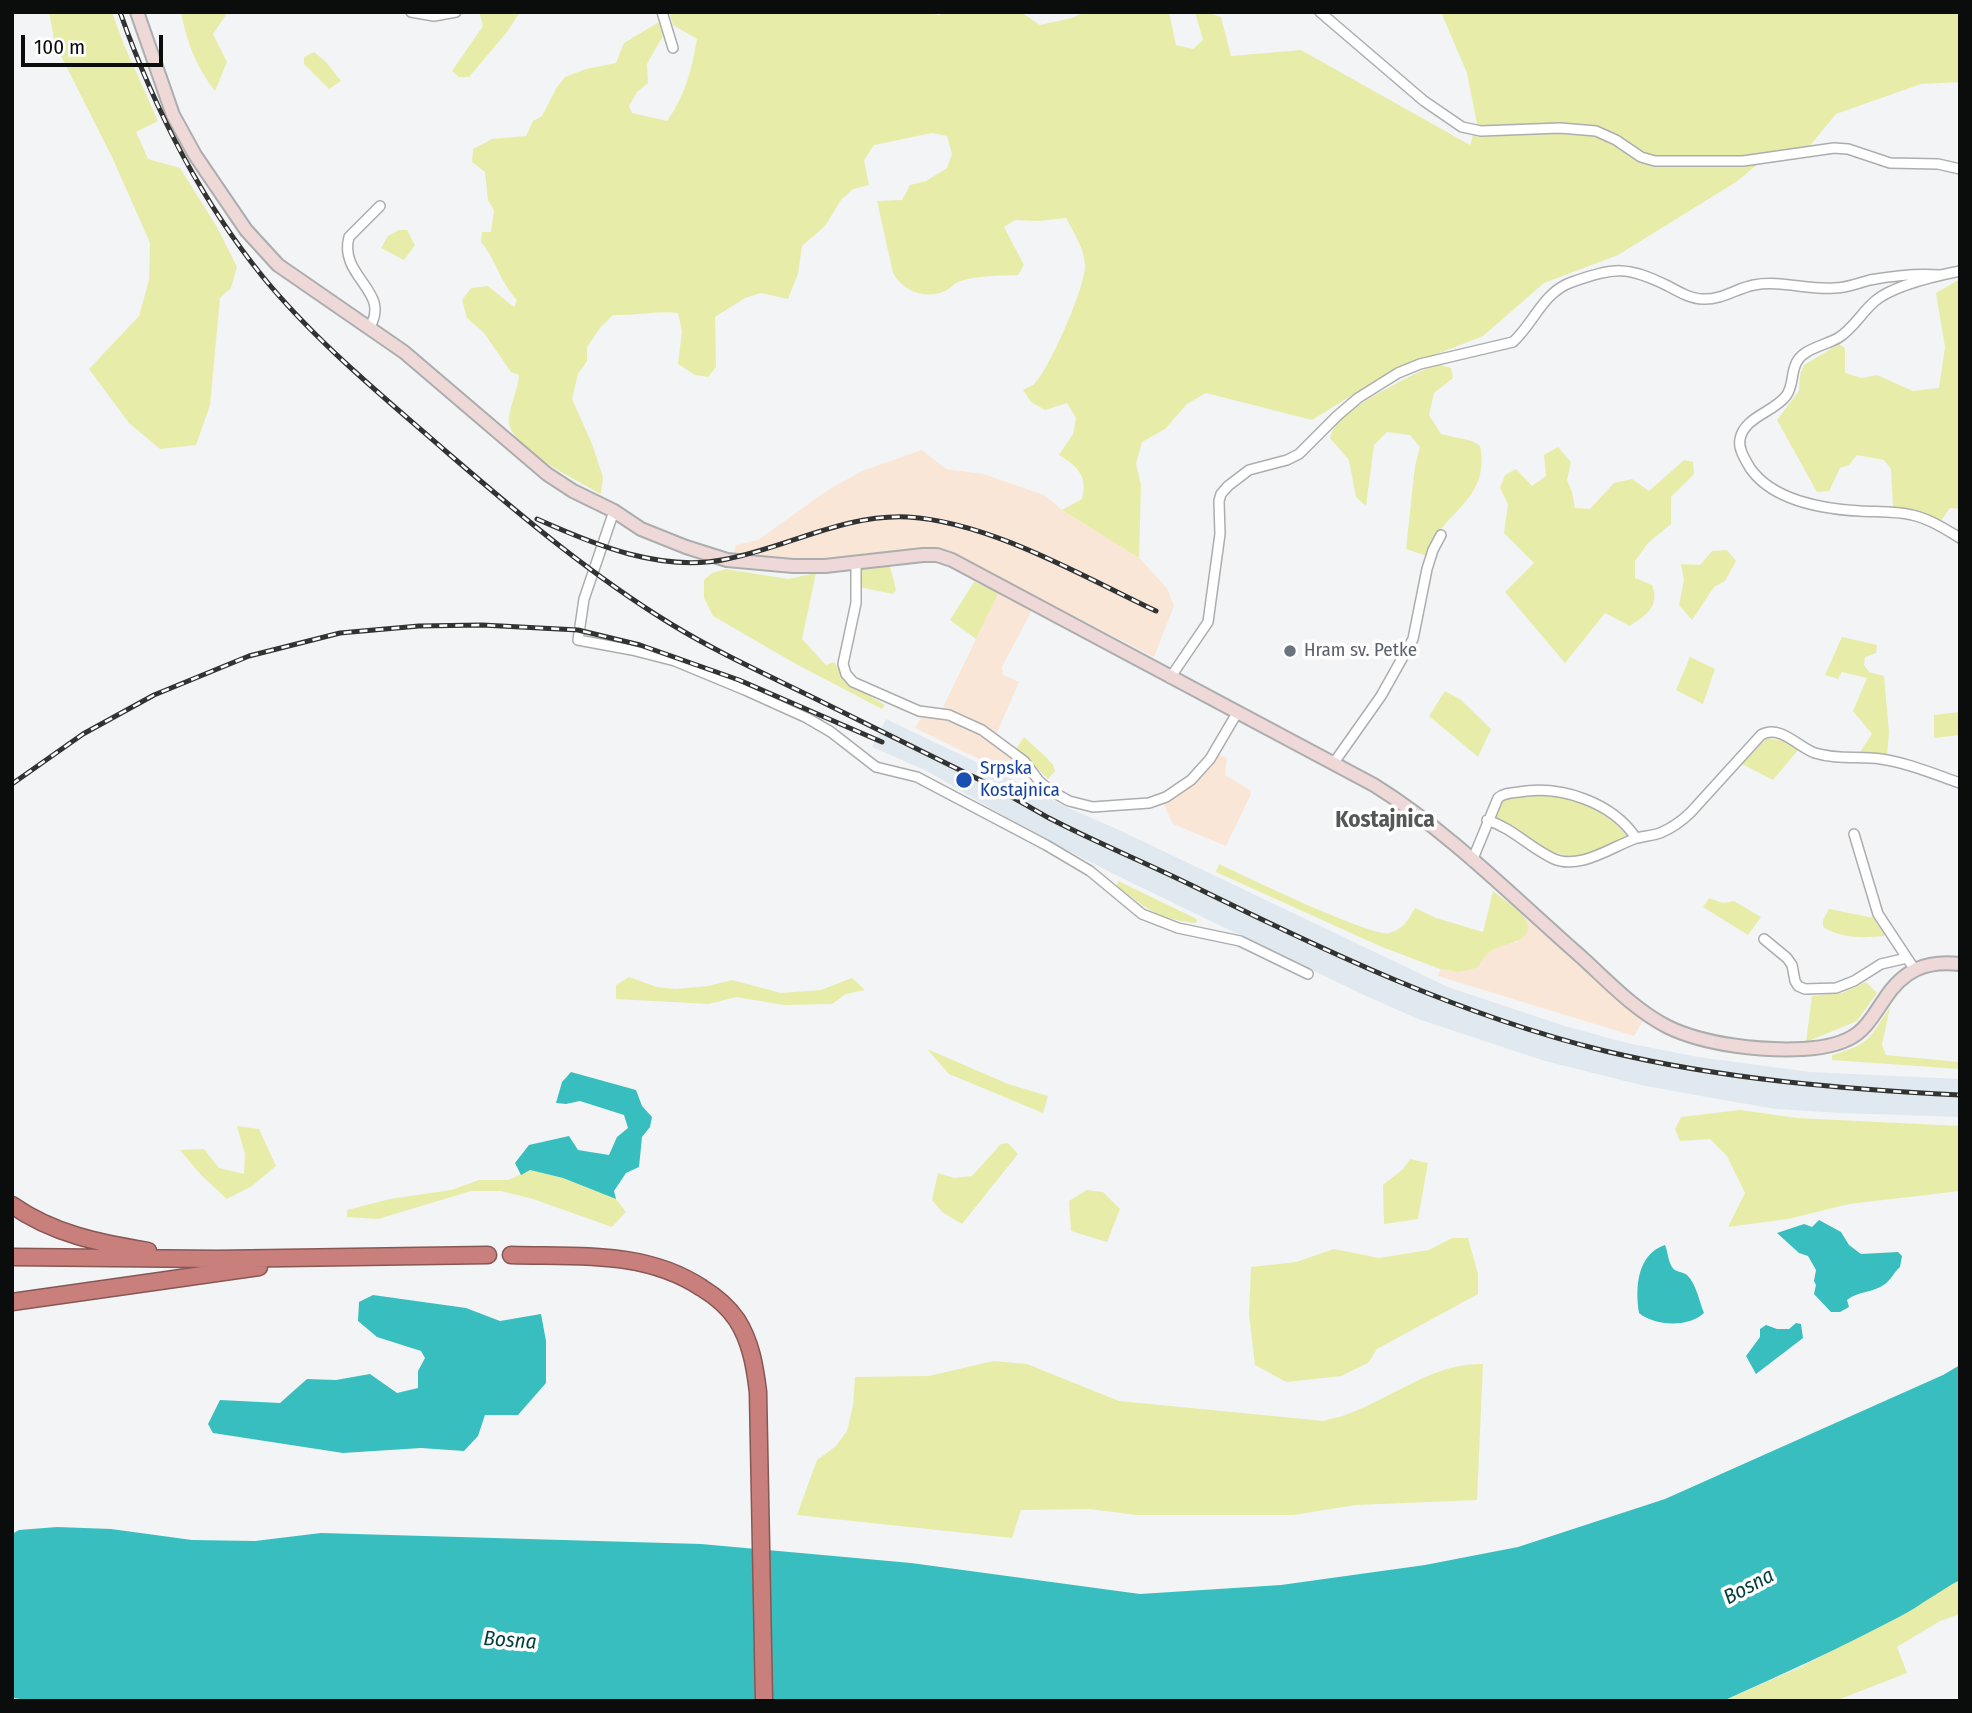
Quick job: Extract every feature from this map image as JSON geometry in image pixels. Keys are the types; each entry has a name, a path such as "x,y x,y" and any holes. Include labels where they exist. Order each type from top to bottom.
{"highway":[{"path":"12,1205 60,1231 106,1244 217,1259"},
{"path":"12,1257 217,1259 488,1255"},
{"path":"511,1255 621,1258 649,1263 674,1273 714,1296 737,1319 748,1343 758,1392 764,1701"},
{"path":"12,1302 127,1284 336,1258"}],"main road":[{"path":"137,12 173,115 194,155 246,230 278,265 404,352 547,474 653,534 727,559 793,566 856,564 911,555 945,557 1407,806 1636,1006 1665,1025 1686,1034 1776,1050 1820,1048 1842,1042 1860,1032 1897,984 1915,970 1932,962 1960,964"}],"street":[{"path":"411,12 434,16 456,12"},
{"path":"662,12 673,48"},
{"path":"1320,12 1424,101 1462,127 1481,131 1560,128 1596,131 1641,157 1655,161 1744,162 1834,148 1848,149 1890,163 1938,164 1960,169"},
{"path":"369,328 376,318 375,302 357,278 347,243 349,237 380,206"},
{"path":"1170,678 1208,622 1220,534 1219,501 1228,486 1249,470 1299,454 1358,398 1398,373 1420,364 1513,342 1556,289 1571,282 1629,270 1689,296 1703,299 1726,295 1757,284 1837,288 1888,278 1940,275"},
{"path":"1960,271 1893,290 1878,298 1847,331 1802,355 1795,364 1791,386 1785,397 1749,423 1740,440 1741,451 1758,479 1782,495 1854,511 1911,514 1960,538"},
{"path":"614,510 584,599 578,640 674,661 757,695 831,732 876,767 917,777 1045,845 1090,872 1142,914 1178,928 1240,941 1308,974"},
{"path":"1333,764 1381,696 1413,639 1427,569 1441,536"},
{"path":"856,564 856,603 843,664 846,674 853,682 907,707 949,715 982,730 1024,761 1039,781 1051,791 1069,801 1093,807 1112,807 1149,803 1166,797 1191,780 1210,759 1237,713"},
{"path":"1487,820 1516,834 1552,859 1563,861 1595,856 1636,838 1658,834 1679,823 1761,735 1768,731 1777,732 1812,752 1833,758 1880,759 1919,768 1960,783"},
{"path":"1472,861 1495,802 1503,794 1537,789 1578,796 1625,822 1636,838"},
{"path":"1854,834 1878,914 1915,970"},
{"path":"1764,939 1787,958 1792,965 1795,981 1805,989 1836,988 1854,981 1881,964 1907,958"}],"shaded area":[{"path":"922,450 946,469 983,474 1044,495 1062,510 1139,558 1167,588 1174,606 1154,657 961,558 818,562 734,553 736,545 758,540 828,490 862,471"},
{"path":"999,592 1033,608 1002,667 1003,675 1019,682 996,735 967,716 943,707"},
{"path":"923,715 941,716 980,732 1020,763 1012,775 915,728"},
{"path":"886,719 1448,987 1565,1026 1627,1043 1698,1057 1810,1072 1960,1079 1960,1117 1776,1109 1712,1098 1641,1085 1545,1061 1418,1019 1132,883 1033,833 927,771 872,747"},
{"path":"1218,754 1227,758 1225,775 1250,790 1251,794 1226,846 1173,824 1163,803 1189,786"},
{"path":"1524,917 1645,1018 1634,1036 1438,976 1440,969 1459,972 1477,968 1487,953 1499,946 1517,942 1527,927"}],"green space":[{"path":"49,12 112,12 158,121 136,132 148,159 180,168 217,227 237,267 231,288 220,298 210,405 196,445 160,449 129,423 89,369 139,316 149,280 150,243 112,157 55,44"},
{"path":"181,12 228,12 213,34 227,62 215,91 193,54"},
{"path":"479,12 520,12 507,32 469,77 459,77 452,71 483,26"},
{"path":"669,12 919,12 940,15 941,12 1021,12 1040,25 1072,18 1085,12 1169,12 1176,45 1193,49 1203,40 1195,12 1206,12 1221,17 1231,56 1301,50 1470,145 1477,124 1467,73 1441,12 1960,12 1960,82 1921,84 1836,114 1803,154 1769,155 1736,182 1618,255 1544,283 1483,336 1388,373 1312,420 1206,393 1187,404 1165,429 1142,442 1136,464 1141,485 1139,558 1062,510 1082,499 1084,491 1080,473 1059,455 1073,434 1076,418 1067,403 1045,410 1031,402 1023,390 1033,385 1048,364 1083,278 1083,254 1066,218 1015,220 1004,227 1024,265 1018,275 965,280 945,291 930,295 909,289 893,273 877,201 902,200 910,185 926,181 947,168 952,154 947,136 932,133 874,145 864,160 869,185 853,189 841,200 825,226 802,246 798,274 788,299 761,293 745,298 715,317 716,367 708,377 695,375 678,364 682,331 678,313 613,315 600,328 587,347 587,361 578,374 572,399 603,477 601,494 549,464 523,445 509,424 519,375 511,372 484,333 467,318 462,300 471,288 488,286 514,307 517,300 481,242 482,232 491,232 494,210 488,200 485,172 472,162 473,149 492,139 526,136 533,121 542,116 565,77 586,69 616,63 624,43 659,22 663,36 647,64 648,83 637,92 629,106 632,113 667,121 687,82 697,39 673,25"},
{"path":"314,52 341,81 329,89 304,64 304,57"},
{"path":"399,230 407,230 415,245 404,260 381,248 388,236"},
{"path":"1960,279 1960,509 1950,508 1940,522 1919,511 1893,507 1891,469 1884,460 1857,455 1849,465 1840,468 1829,491 1817,492 1777,420 1799,391 1804,365 1839,344 1845,348 1845,373 1862,378 1877,375 1913,391 1939,388 1945,347 1936,293"},
{"path":"1437,364 1451,368 1453,378 1434,393 1429,415 1441,434 1472,441 1480,446 1482,461 1472,494 1439,531 1427,556 1406,549 1415,466 1420,447 1410,435 1387,432 1374,445 1366,506 1356,497 1349,460 1330,438 1336,425 1356,407"},
{"path":"1558,447 1571,462 1567,480 1575,508 1590,509 1614,483 1632,479 1649,491 1684,460 1693,462 1694,474 1671,497 1671,524 1648,543 1635,561 1635,578 1652,585 1654,599 1650,609 1630,626 1605,613 1565,663 1505,592 1534,563 1504,533 1508,504 1500,488 1505,475 1516,469 1532,486 1546,476 1544,455"},
{"path":"1727,550 1736,561 1725,581 1714,587 1692,620 1679,605 1684,580 1681,564 1700,565 1712,551"},
{"path":"890,566 896,590 893,594 859,587 860,570"},
{"path":"726,569 788,579 816,573 802,639 826,665 834,662 849,684 885,705 882,709 713,616 704,598 704,580 712,573"},
{"path":"974,582 999,592 976,639 950,620"},
{"path":"1842,637 1877,645 1876,653 1865,657 1864,665 1869,672 1884,676 1889,732 1887,756 1858,755 1872,734 1853,711 1867,678 1842,672 1838,679 1825,675"},
{"path":"1690,657 1715,669 1703,704 1676,690"},
{"path":"1445,691 1461,700 1491,729 1478,757 1429,716"},
{"path":"1960,712 1960,735 1934,738 1934,715"},
{"path":"1024,737 1053,765 1055,771 1048,779 1016,749"},
{"path":"1767,738 1782,741 1798,750 1773,780 1742,764"},
{"path":"1537,793 1586,806 1608,818 1627,836 1591,853 1572,857 1548,851 1514,826 1492,817 1505,799"},
{"path":"1219,864 1334,916 1377,932 1389,933 1402,926 1415,908 1436,918 1483,932 1493,891 1521,913 1528,925 1527,932 1524,937 1491,951 1477,968 1459,972 1440,969 1382,947 1216,872"},
{"path":"1118,881 1197,919 1196,923 1171,919 1153,912 1117,886"},
{"path":"1709,898 1723,903 1734,901 1761,917 1748,935 1703,907"},
{"path":"1829,909 1874,918 1885,936 1853,937 1830,931 1823,927 1823,920"},
{"path":"629,977 657,987 675,989 708,986 732,980 781,993 821,990 852,978 865,990 846,994 832,1004 784,1005 736,997 709,1004 616,999 616,985"},
{"path":"1866,982 1877,993 1857,1021 1806,1042 1812,996 1842,993"},
{"path":"1890,1007 1882,1045 1886,1055 1960,1062 1960,1069 1832,1060 1832,1055 1867,1039"},
{"path":"927,1049 1008,1084 1048,1096 1043,1113 949,1074"},
{"path":"1740,1110 1797,1118 1960,1126 1960,1191 1849,1204 1788,1219 1728,1227 1745,1193 1727,1156 1710,1139 1680,1141 1675,1129 1681,1117"},
{"path":"237,1126 259,1129 276,1166 252,1186 227,1199 201,1175 180,1150 204,1149 219,1168 244,1174 245,1154"},
{"path":"1008,1143 1018,1154 962,1224 942,1212 932,1200 938,1173 954,1178 972,1176 1001,1144"},
{"path":"1410,1159 1428,1163 1418,1219 1384,1224 1383,1185 1403,1169"},
{"path":"530,1170 563,1178 616,1199 626,1212 612,1227 533,1199 501,1191 471,1191 378,1219 347,1217 347,1210 390,1199 451,1190 479,1180 508,1180"},
{"path":"1087,1190 1103,1192 1120,1209 1107,1242 1071,1231 1069,1201"},
{"path":"1452,1238 1468,1238 1478,1274 1478,1294 1377,1349 1368,1363 1341,1376 1286,1382 1255,1365 1249,1315 1251,1267 1296,1262 1334,1249 1379,1258 1429,1250"},
{"path":"993,1361 1027,1364 1119,1401 1324,1421 1344,1416 1431,1374 1465,1365 1483,1364 1477,1500 1356,1505 1293,1515 1136,1515 1090,1509 1021,1510 1012,1538 797,1515 817,1460 836,1446 847,1431 853,1406 855,1377 929,1376"},
{"path":"1960,1580 1960,1614 1940,1621 1897,1647 1907,1673 1835,1701 1723,1701 1803,1666"}],"water":[{"path":"571,1072 636,1090 642,1106 652,1117 650,1127 642,1137 639,1167 626,1173 614,1191 616,1199 563,1178 530,1170 521,1175 515,1163 529,1145 569,1136 578,1150 609,1155 617,1137 628,1128 624,1115 580,1101 556,1103 562,1082"},
{"path":"1819,1220 1841,1232 1849,1245 1861,1254 1898,1252 1902,1256 1900,1267 1887,1282 1876,1289 1851,1297 1847,1300 1849,1307 1840,1312 1831,1312 1814,1294 1816,1270 1808,1256 1799,1253 1777,1233 1804,1224 1812,1227"},
{"path":"1665,1245 1672,1267 1687,1275 1697,1292 1704,1313 1697,1318 1672,1324 1654,1321 1639,1313 1637,1293 1643,1264 1656,1249"},
{"path":"373,1295 466,1308 500,1321 541,1314 546,1341 546,1383 518,1415 485,1415 478,1436 464,1451 421,1448 343,1453 213,1433 208,1424 220,1400 280,1403 307,1379 336,1380 370,1374 397,1393 418,1388 418,1371 425,1358 421,1351 377,1337 358,1321 359,1302"},
{"path":"1796,1323 1801,1324 1803,1338 1756,1374 1746,1356 1760,1337 1760,1329 1766,1325 1789,1329"},
{"name":"Bosna","path":"1960,1365 1960,1580 1878,1628 1723,1701 38,1701 12,1698 12,1534 19,1530 57,1527 111,1529 192,1540 255,1541 321,1533 701,1544 911,1563 1140,1594 1281,1585 1425,1565 1518,1547 1665,1499"}],"railway":[{"path":"120,12 148,83 180,151 218,216 284,301 352,369 529,522 584,565 688,634 1084,835 1342,957 1445,1000 1551,1036 1649,1061 1737,1076 1826,1086 1960,1095"},
{"path":"537,519 605,547 678,562 703,562 750,554 839,526 884,517 939,521 971,529 1035,553 1156,611"},
{"path":"12,784 83,734 154,695 249,656 340,633 419,626 482,625 578,630 640,645 739,680 882,742"}],"place":[{"name":"Hram sv. Petke","path":"1290,651"},
{"name":"Srpska Kostajnica","path":"964,780"}],"district":[{"name":"Kostajnica","path":"1385,821"}]}
